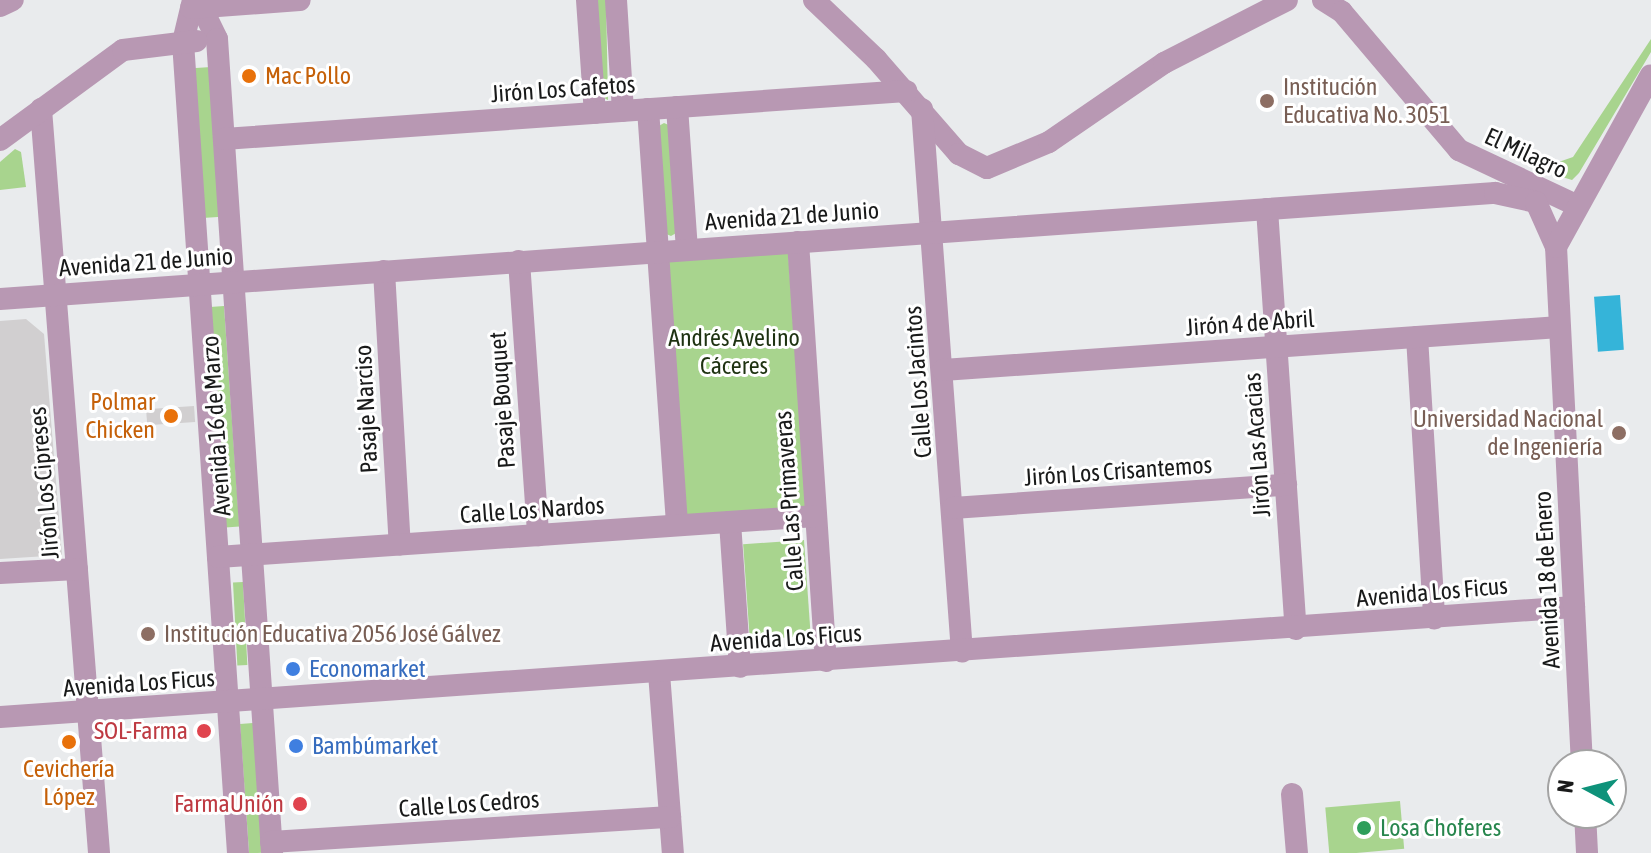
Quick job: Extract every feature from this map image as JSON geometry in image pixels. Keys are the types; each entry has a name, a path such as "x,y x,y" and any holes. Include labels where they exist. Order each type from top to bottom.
{"street":[{"path":"0,6 13,0"},
{"path":"196,4 300,0"},
{"path":"587,0 595,113"},
{"path":"616,0 623,111"},
{"path":"815,0 906,91 966,161 1001,165 1049,142 1212,35 1287,0"},
{"name":"El Milagro","path":"1323,0 1342,12 1459,150 1576,205 1651,75"},
{"name":"Avenida 16 de Marzo","path":"196,4 217,39 271,848"},
{"name":"Avenida 16 de Marzo","path":"196,4 183,42 238,853"},
{"path":"0,140 132,46 217,39"},
{"name":"Jirón Los Cafetos","path":"224,139 906,91"},
{"path":"677,107 687,250"},
{"name":"Jirón Los Cipreses","path":"41,109 99,853"},
{"path":"648,109 677,525"},
{"name":"Calle Los Jacintos","path":"922,109 934,233 962,652"},
{"name":"Avenida 21 de Junio","path":"0,299 1510,192 1543,209 1556,247"},
{"name":"Avenida 18 de Enero","path":"1576,205 1556,247 1581,749"},
{"name":"Jirón Las Acacias","path":"1267,209 1296,629"},
{"name":"Calle Las Primaveras","path":"798,242 826,661"},
{"name":"Pasaje Bouquet","path":"519,261 538,535"},
{"name":"Pasaje Narciso","path":"384,271 400,545"},
{"name":"Jirón 4 de Abril","path":"943,370 1560,327"},
{"path":"1417,337 1434,618"},
{"name":"Jirón Los Crisantemos","path":"953,508 1286,485"},
{"name":"Calle Los Nardos","path":"218,557 816,516"},
{"path":"730,522 740,667"},
{"path":"0,573 77,569"},
{"name":"Avenida Los Ficus","path":"0,717 1296,629 1574,607"},
{"path":"659,673 673,853"},
{"path":"1292,794 1297,853"},
{"name":"Calle Los Cedros","path":"271,848 670,817"},
{"path":"1586,829 1587,853"}],"green space":[{"path":"597,0 606,0 608,100 604,98"},
{"path":"1651,39 1651,52 1579,173 1572,180 1549,173 1550,165 1573,157"},
{"path":"211,67 221,217 203,218 192,68"},
{"path":"664,123 671,126 678,232 671,236 664,233 657,127"},
{"path":"15,149 21,152 26,187 0,190 0,162"},
{"name":"Andrés Avelino Cáceres","path":"788,250 806,507 684,516 666,259"},
{"path":"224,306 239,526 225,527 210,307"},
{"path":"804,540 811,636 750,640 743,544"},
{"path":"243,582 247,665 237,665 233,583"},
{"path":"253,723 262,853 249,853 240,724"},
{"name":"Losa Choferes","path":"1400,801 1404,849 1329,853 1325,808"}],"water":[{"path":"1620,295 1624,350 1598,352 1594,297"}],"building":[{"path":"26,319 44,334 62,555 0,559 0,321"},
{"name":"Polmar Chicken","path":"194,406 195,422 147,425 146,409"}],"place":[{"name":"Mac Pollo","path":"249,76"},
{"name":"Institución Educativa No. 3051","path":"1267,101"},
{"name":"Polmar Chicken","path":"171,416"},
{"name":"Universidad Nacional de Ingeniería","path":"1619,433"},
{"name":"Institución Educativa 2056 José Gálvez","path":"148,634"},
{"name":"Economarket","path":"293,669"},
{"name":"SOL-Farma","path":"204,731"},
{"name":"Cevichería López","path":"69,742"},
{"name":"Bambúmarket","path":"296,746"},
{"name":"FarmaUnión","path":"300,804"},
{"name":"Losa Choferes","path":"1364,828"}]}
